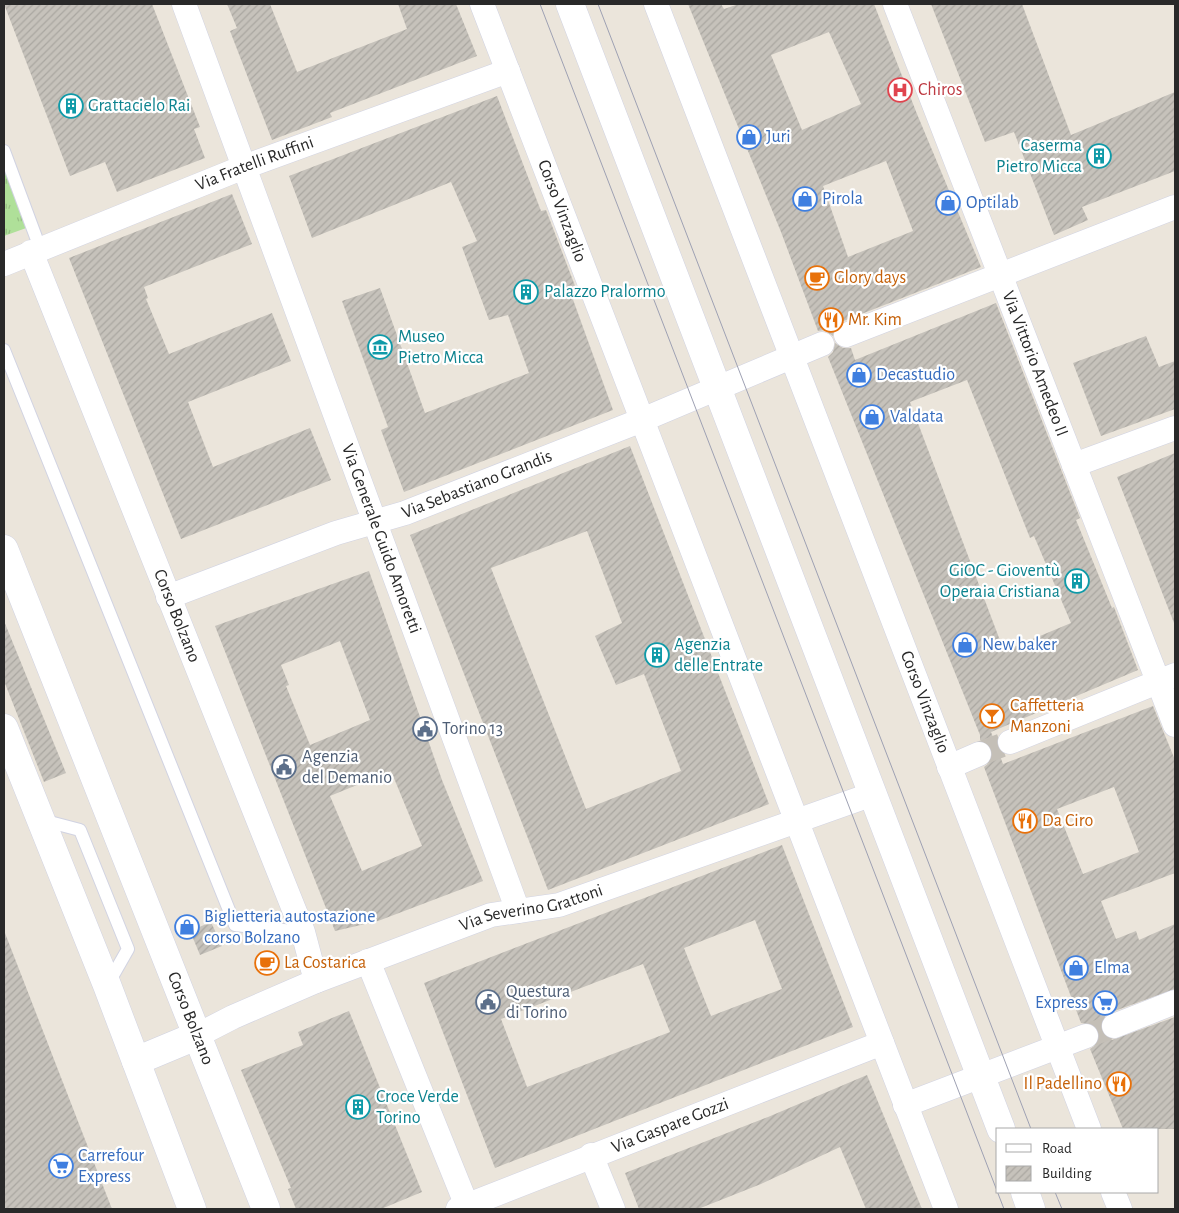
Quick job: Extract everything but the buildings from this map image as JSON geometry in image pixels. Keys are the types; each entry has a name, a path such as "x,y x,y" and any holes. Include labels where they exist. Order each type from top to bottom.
{"street":[{"name":"Via Generale Guido Amoretti","path":"184,4 518,911"},
{"name":"Corso Vinzaglio","path":"482,4 946,1209"},
{"path":"570,4 1001,1128"},
{"name":"Via Vittorio Amedeo II","path":"896,4 1074,466 1167,678 1175,725"},
{"name":"Corso Vinzaglio","path":"663,6 792,356 1089,1128"},
{"name":"Via Fratelli Ruffini","path":"4,264 244,167 508,71"},
{"path":"846,335 1175,207"},
{"name":"Corso Bolzano","path":"36,250 168,597 303,932 316,981"},
{"path":"642,420 822,344"},
{"name":"Via Sebastiano Grandis","path":"168,597 336,533 405,513 642,420"},
{"path":"1074,466 1175,428"},
{"name":"Corso Bolzano","path":"4,549 266,1209"},
{"path":"1010,742 1167,678"},
{"path":"4,728 107,985 192,1209"},
{"path":"949,767 979,754"},
{"name":"Via Severino Grattoni","path":"196,1036 233,1017 316,981 491,915 559,905 872,794"},
{"path":"368,961 463,1208"},
{"path":"1114,1026 1175,1002"},
{"path":"136,1062 196,1036"},
{"path":"905,1104 1086,1036"},
{"name":"Via Gaspare Gozzi","path":"463,1208 591,1156 882,1044"},
{"path":"591,1156 613,1209"},
{"path":"1025,1193 1031,1209"},
{"path":"1113,1193 1120,1209"}],"lane":[{"path":"4,151 36,250"},
{"path":"4,350 235,925 303,932"}],"green space":[{"path":"4,161 29,227 4,236"}],"tunnel":[{"path":"979,754 1010,742"},
{"path":"1086,1036 1114,1026"}],"tram line":[{"path":"540,4 996,1188"},
{"path":"598,4 1031,1128"},
{"path":"998,1193 1004,1209"},
{"path":"1055,1193 1062,1209"}],"place":[{"name":"Chiros","path":"900,90"},
{"name":"Grattacielo Rai","path":"71,106"},
{"name":"Juri","path":"749,137"},
{"name":"Caserma Pietro Micca","path":"1099,156"},
{"name":"Pirola","path":"805,199"},
{"name":"Optilab","path":"948,203"},
{"name":"Glory days","path":"817,278"},
{"name":"Palazzo Pralormo","path":"526,292"},
{"name":"Mr. Kim","path":"831,320"},
{"name":"Museo Pietro Micca","path":"380,347"},
{"name":"Decastudio","path":"859,375"},
{"name":"Valdata","path":"872,417"},
{"name":"GiOC - Gioventù Operaia Cristiana","path":"1077,581"},
{"name":"New baker","path":"965,645"},
{"name":"Agenzia delle Entrate","path":"657,655"},
{"name":"Caffetteria Manzoni","path":"992,716"},
{"name":"Torino 13","path":"425,729"},
{"name":"Agenzia del Demanio","path":"284,767"},
{"name":"Da Ciro","path":"1025,821"},
{"name":"Biglietteria autostazione corso Bolzano","path":"187,927"},
{"name":"La Costarica","path":"267,963"},
{"name":"Elma","path":"1076,968"},
{"name":"Questura di Torino","path":"488,1002"},
{"name":"Express","path":"1105,1003"},
{"name":"Il Padellino","path":"1119,1084"},
{"name":"Croce Verde Torino","path":"358,1107"},
{"name":"Carrefour Express","path":"61,1166"}]}
